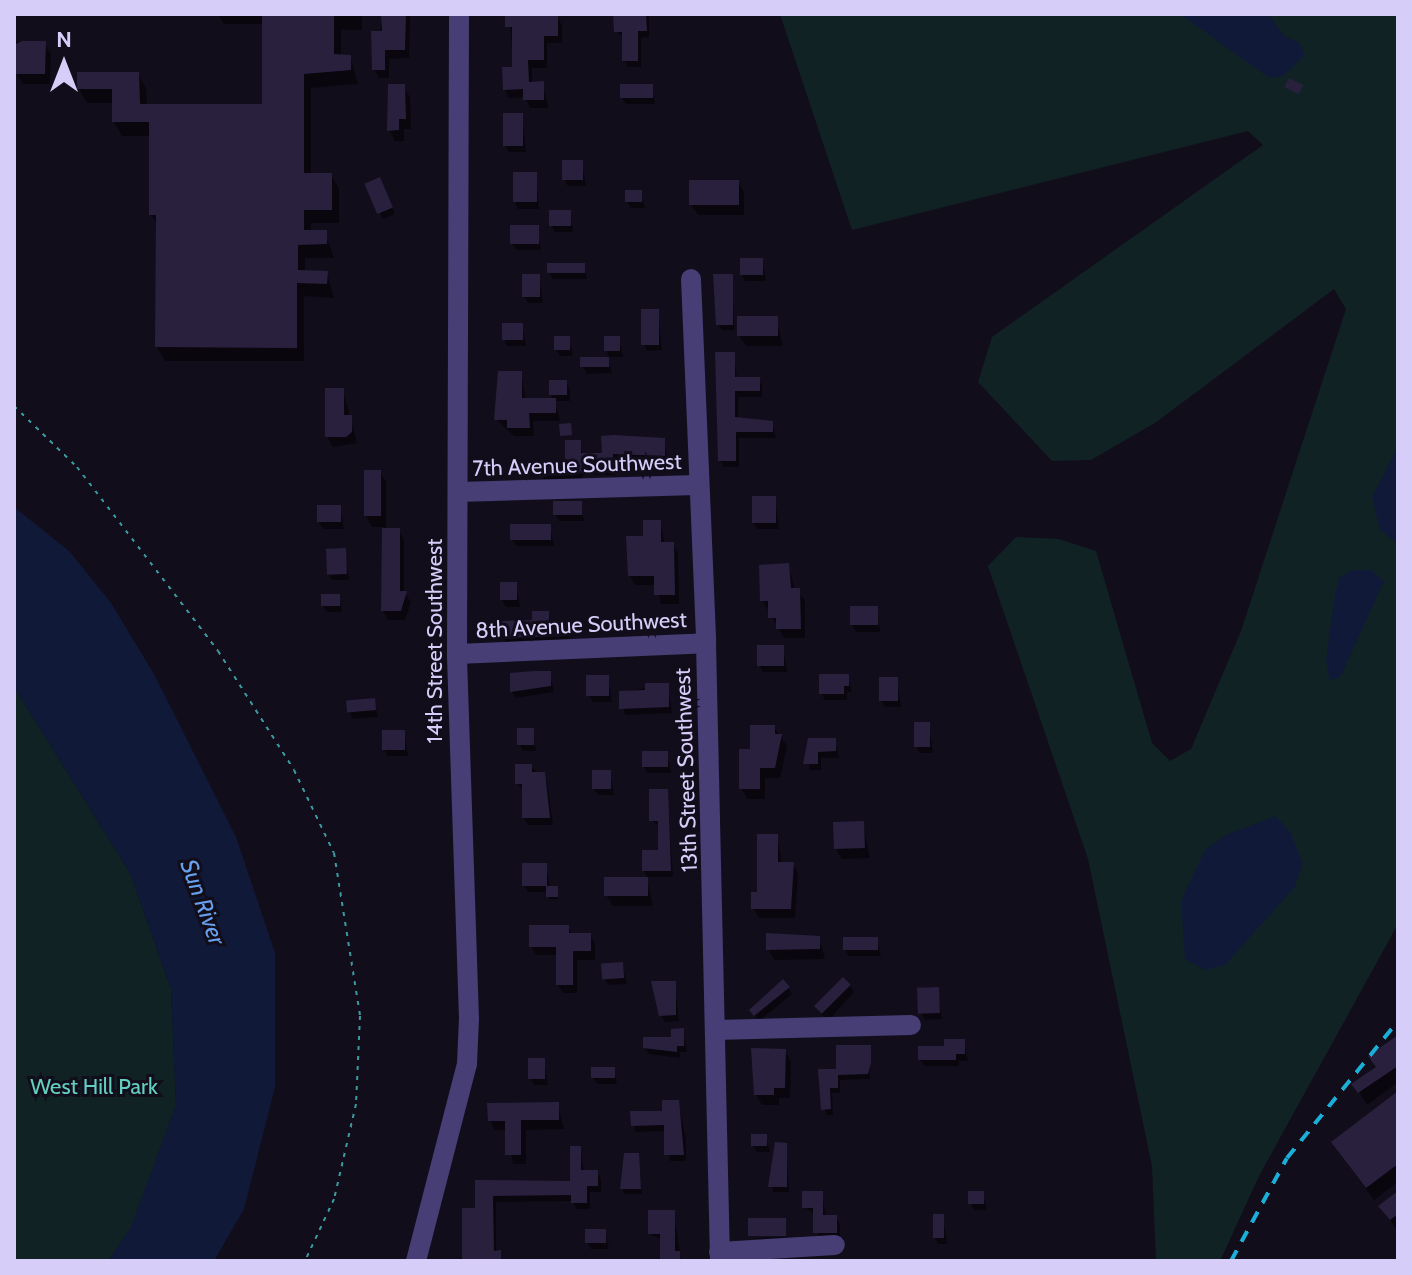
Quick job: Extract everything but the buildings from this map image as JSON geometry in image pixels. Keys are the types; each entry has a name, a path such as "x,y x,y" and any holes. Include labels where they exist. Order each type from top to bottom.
{"street":[{"name":"14th Street Southwest","path":"416,1261 467,1064 469,968 457,654 459,14"},
{"name":"13th Street Southwest","path":"691,279 697,485 706,643 719,1256"},
{"name":"7th Avenue Southwest","path":"458,492 697,485"},
{"name":"8th Avenue Southwest","path":"457,654 706,643"},
{"path":"716,1030 911,1025"},
{"path":"719,1256 835,1245"}],"path":[{"path":"14,406 96,490 218,651 294,770 334,853 360,1016 356,1104 334,1199 305,1261"}],"green space":[{"path":"780,14 1398,14 1398,924 1259,1176 1220,1261 1156,1261 1152,1166 1088,859 988,566 1016,537 1059,539 1096,551 1152,743 1170,761 1191,749 1241,631 1346,309 1334,289 1155,423 1091,460 1052,461 978,382 992,337 1263,145 1248,131 852,230"},
{"name":"West Hill Park","path":"14,687 130,873 171,989 176,1105 131,1228 108,1261 14,1261"}],"water":[{"path":"1180,14 1268,14 1284,36 1300,43 1305,55 1283,76 1269,78"},
{"path":"1398,447 1398,544 1380,530 1372,497"},
{"name":"Sun River","path":"14,507 69,551 111,603 154,674 236,837 275,953 275,1087 244,1209 214,1261 108,1261 131,1227 176,1105 171,989 130,873 14,687"},
{"path":"1354,570 1371,570 1384,581 1341,676 1330,681 1326,660 1335,594 1340,577"},
{"path":"1276,816 1291,833 1303,864 1294,888 1225,965 1205,970 1185,959 1181,901 1205,850 1226,835"}],"railway":[{"path":"1231,1261 1287,1158 1398,1021"}]}
